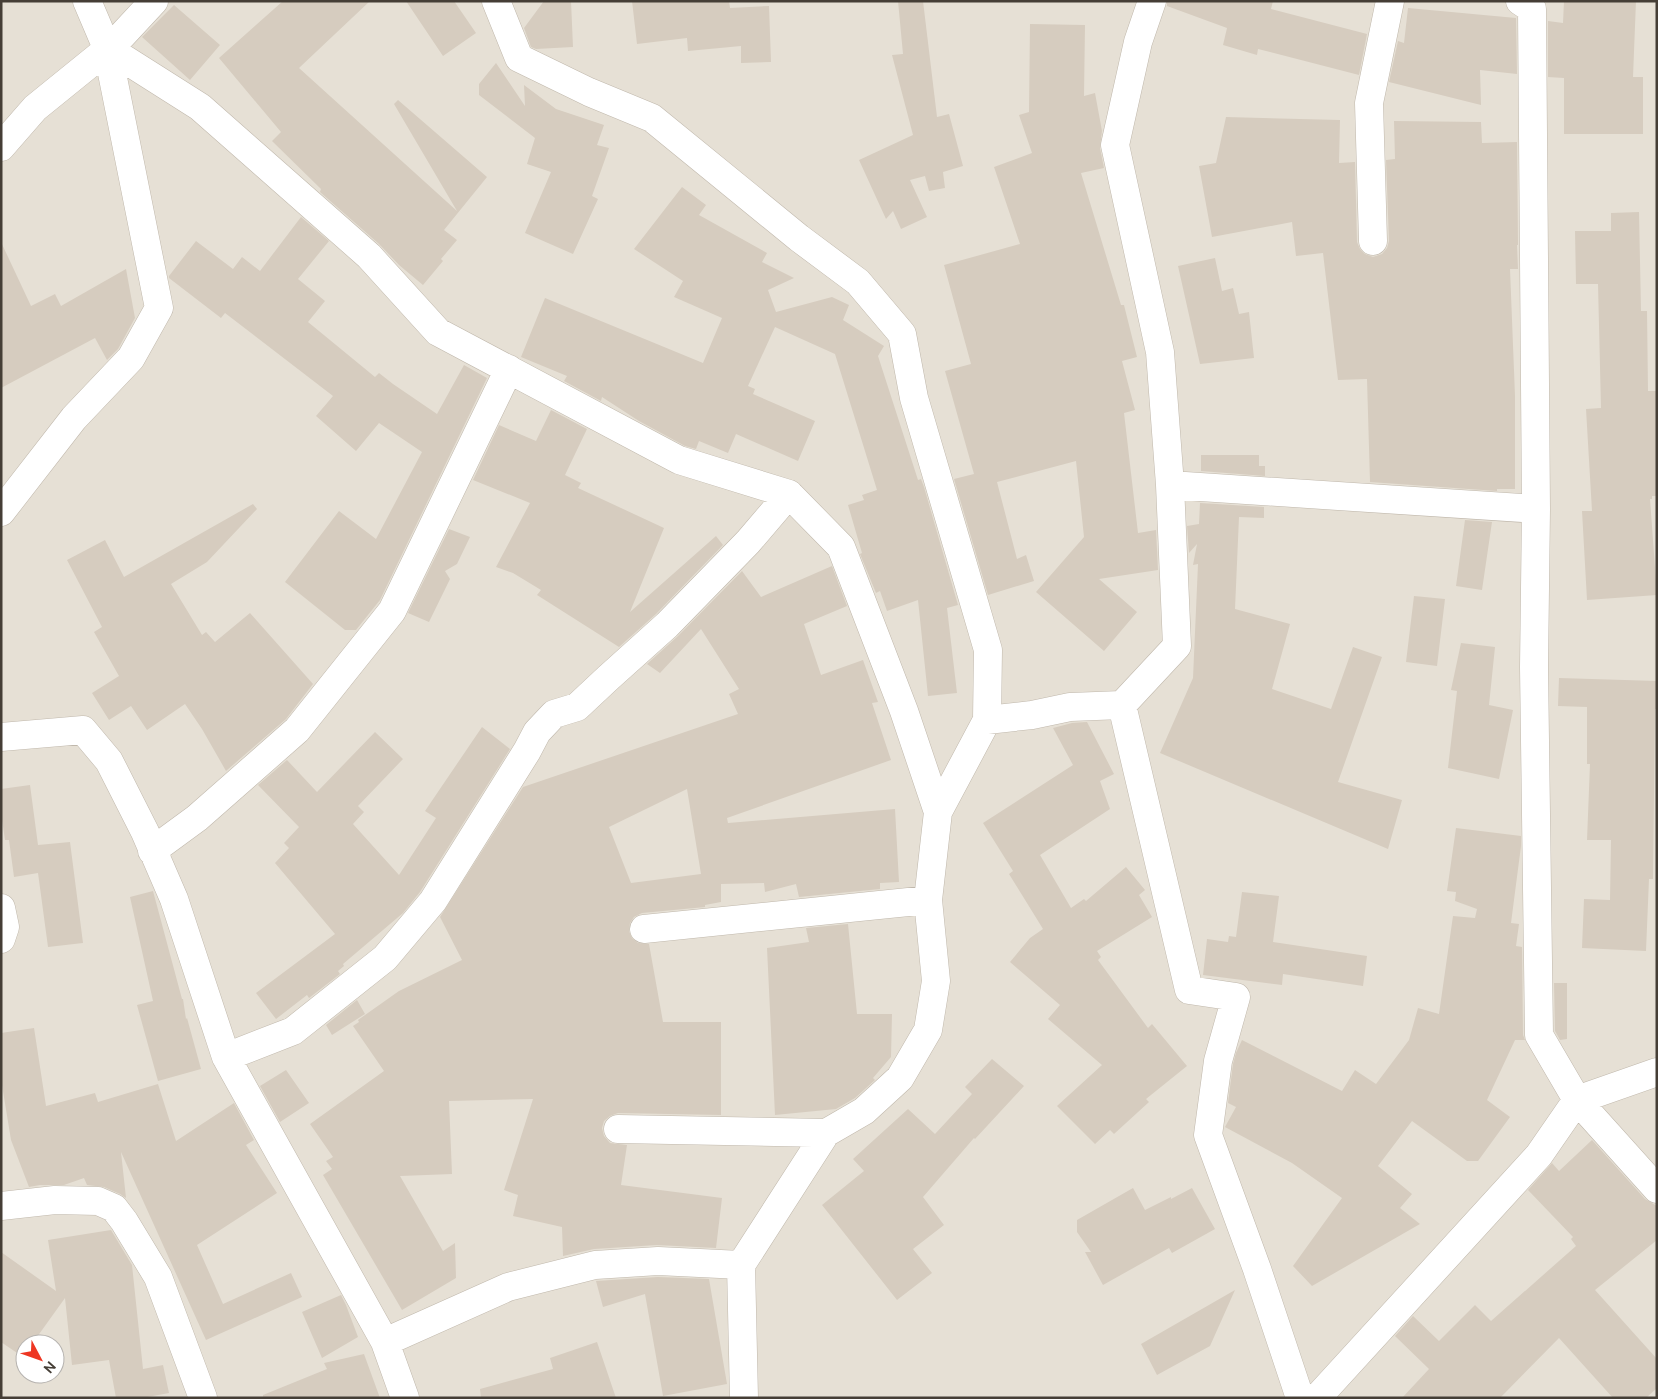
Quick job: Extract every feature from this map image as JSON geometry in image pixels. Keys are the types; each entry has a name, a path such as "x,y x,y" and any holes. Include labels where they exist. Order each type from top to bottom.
{"street":[{"path":"1,512 74,418 130,358 159,308 108,48 87,1"},
{"path":"1,148 35,108 114,44 154,1"},
{"path":"496,1 519,58 589,92 652,118 799,238 858,282 902,334 914,398 988,650 987,720 938,812 928,900 936,980 928,1030 900,1078 864,1111 826,1132 741,1265 744,1398"},
{"path":"987,720 1070,708 1122,705 1176,646 1170,485 1160,352 1116,145 1138,42 1152,1"},
{"path":"1374,241 1370,103 1390,1"},
{"path":"1520,1 1532,9 1536,509 1534,667 1539,1035 1577,1100 1657,1190"},
{"path":"108,48 200,107 369,256 438,332 509,368 679,460 789,494 841,547 904,711 938,812"},
{"path":"152,851 197,818 297,730 392,611 509,368"},
{"path":"1170,485 1536,509"},
{"path":"226,1057 292,1030 385,958 433,901 537,732 554,714 577,707 667,625 748,542 789,494"},
{"path":"1122,705 1189,990 1236,997 1218,1061 1208,1135 1257,1269 1300,1398"},
{"path":"1,738 83,730 109,761 174,899 226,1057 385,1342 405,1398"},
{"path":"644,929 928,900"},
{"path":"1,908 5,927 1,939"},
{"path":"1317,1398 1539,1155 1577,1100 1657,1072"},
{"path":"618,1128 826,1132"},
{"path":"1,1206 55,1200 98,1201 114,1208 158,1277 203,1398"},
{"path":"385,1342 508,1287 595,1265 658,1261 741,1265"}],"shaded area":[{"path":"1,1 1657,1 1657,1398 1,1398"}],"building":[{"path":"283,1 370,1 299,68 457,211 394,104 398,100 487,177 444,230 457,240 423,285 320,192 321,189 272,141 281,132 219,58"},
{"path":"406,1 454,1 476,33 443,56"},
{"path":"544,1 571,1 573,47 536,49 531,47 524,28"},
{"path":"632,1 729,1 730,8 769,6 771,62 741,63 741,46 688,51 687,38 637,44"},
{"path":"898,1 923,1 937,117 949,114 963,166 943,172 945,188 929,191 925,176 910,180 927,217 901,229 893,211 886,219 859,160 913,135 892,55 903,54"},
{"path":"1167,1 1273,1 1271,9 1367,34 1359,75 1258,49 1257,55 1223,45 1227,28 1167,6"},
{"path":"1564,1 1636,1 1633,77 1643,77 1643,134 1564,134 1564,78 1548,77 1548,21 1563,23"},
{"path":"174,5 220,45 190,80 142,37"},
{"path":"1408,8 1516,18 1517,74 1480,70 1481,105 1389,82 1398,41 1404,43"},
{"path":"1030,24 1085,25 1084,96 1095,93 1102,131 1100,148 1104,168 1081,173 1121,305 1124,305 1137,357 1122,361 1135,410 1124,413 1138,533 1156,530 1158,570 1099,579 1137,612 1104,651 1036,592 1084,537 1076,461 997,482 1017,559 1026,555 1034,581 988,595 954,479 974,474 945,371 971,364 944,265 1020,244 994,167 1032,153 1019,115 1029,112"},
{"path":"496,63 525,106 524,85 556,109 604,125 597,145 609,148 592,196 598,199 573,254 525,233 551,172 527,164 535,138 479,95 479,84"},
{"path":"1226,117 1340,120 1339,163 1355,162 1357,242 1365,254 1373,257 1382,254 1387,248 1389,241 1386,160 1395,159 1394,121 1481,122 1482,143 1517,142 1518,269 1510,269 1515,396 1515,489 1497,489 1497,491 1370,482 1367,379 1338,380 1323,253 1296,256 1292,222 1212,237 1199,166 1216,163"},
{"path":"682,187 706,205 699,215 767,253 762,262 794,278 768,290 776,312 832,297 849,305 843,320 884,346 878,356 918,480 921,479 924,487 958,605 947,608 957,693 928,696 918,600 887,611 880,591 876,593 860,554 862,553 848,505 864,500 862,495 877,490 835,354 775,327 748,386 755,389 753,394 815,421 798,461 736,434 728,453 699,441 696,449 685,446 639,421 602,397 601,401 564,381 567,376 521,357 545,298 703,363 722,318 674,297 683,281 634,249"},
{"path":"1639,212 1641,311 1647,311 1648,391 1657,391 1657,496 1652,496 1652,499 1650,499 1657,595 1587,600 1582,511 1592,511 1586,409 1601,408 1598,284 1576,284 1575,231 1611,231 1611,213"},
{"path":"301,217 329,241 298,279 325,301 308,322 375,377 379,373 437,414 464,365 487,378 380,600 356,630 345,630 285,582 339,511 376,539 422,452 379,423 356,451 316,416 333,396 225,313 221,318 169,278 196,241 233,269 242,257 260,271"},
{"path":"1,242 31,306 55,294 61,306 126,269 135,318 118,349 107,360 95,338 1,388"},
{"path":"1215,258 1222,291 1233,288 1239,314 1249,312 1254,358 1200,364 1178,266"},
{"path":"551,410 587,429 565,475 581,483 578,488 664,528 630,612 716,536 723,545 656,614 619,647 537,595 541,590 513,573 496,567 530,503 473,480 499,425 536,441"},
{"path":"1201,455 1259,455 1259,466 1265,466 1265,476 1201,471"},
{"path":"1200,503 1264,507 1264,518 1239,517 1235,609 1290,624 1272,689 1331,709 1353,647 1382,657 1338,782 1402,800 1388,849 1160,753 1193,678 1198,564 1193,565 1197,544 1189,553 1187,526 1199,524"},
{"path":"253,504 257,509 207,562 171,584 202,635 206,632 215,642 250,613 313,684 286,719 226,771 185,704 147,730 131,706 109,720 92,693 119,676 94,632 102,627 67,560 105,540 124,577"},
{"path":"1465,520 1492,522 1482,590 1456,586"},
{"path":"449,529 470,537 457,564 445,571 450,579 429,622 408,613"},
{"path":"832,566 847,606 804,624 821,675 863,660 878,702 872,703 891,760 727,818 728,823 895,809 899,882 880,883 880,889 799,897 796,884 765,892 764,883 721,884 721,902 705,905 705,907 642,913 634,917 630,923 629,931 632,938 638,943 649,944 663,1022 721,1022 721,1115 618,1113 604,1121 602,1128 604,1136 610,1143 627,1145 621,1185 722,1198 716,1248 657,1245 594,1249 563,1256 562,1227 513,1216 518,1195 504,1190 533,1099 449,1101 452,1174 400,1176 443,1251 455,1243 456,1278 402,1310 323,1175 332,1169 326,1161 333,1157 310,1124 384,1071 353,1026 359,1022 358,1020 399,991 462,960 440,917 523,787 738,714 729,694 739,689 701,629 660,673 647,664 678,636 742,571 761,597","holes":["687,789 701,874 631,883 609,827"]},
{"path":"1414,596 1445,599 1437,666 1406,662"},
{"path":"1461,643 1495,647 1489,705 1513,710 1499,779 1448,768 1457,691 1451,690"},
{"path":"1559,678 1657,681 1653,879 1649,879 1646,951 1582,948 1584,899 1610,900 1611,840 1587,840 1590,764 1587,764 1587,707 1558,706"},
{"path":"1087,722 1114,774 1100,781 1110,809 1040,855 1071,908 1084,899 1086,901 1126,867 1145,890 1139,895 1152,917 1097,951 1101,957 1098,960 1148,1028 1152,1024 1187,1066 1146,1099 1149,1102 1114,1134 1110,1130 1095,1144 1057,1106 1102,1065 1048,1019 1060,1005 1010,962 1030,938 1043,929 1009,874 1013,871 983,823 1073,765 1053,728 1072,723"},
{"path":"482,727 510,749 420,892 403,913 343,964 344,966 338,971 340,974 309,998 307,995 276,1019 256,993 335,934 275,863 289,848 284,843 299,827 258,785 287,760 317,792 375,732 403,759 358,806 364,812 353,824 399,875 436,818 425,811"},
{"path":"30,785 38,845 70,842 83,943 48,947 38,873 14,877 9,840 5,840 1,813 1,789"},
{"path":"1456,828 1521,836 1511,923 1519,924 1516,946 1522,947 1523,1035 1525,1040 1515,1040 1487,1100 1510,1117 1478,1161 1467,1161 1412,1121 1378,1166 1412,1194 1400,1208 1420,1224 1312,1286 1293,1266 1342,1198 1292,1163 1225,1127 1236,1107 1228,1103 1236,1053 1242,1040 1342,1091 1355,1070 1376,1084 1409,1040 1418,1008 1439,1014 1453,916 1475,918 1477,909 1455,901 1456,892 1447,891"},
{"path":"153,891 201,1069 158,1081 137,1005 153,1001 130,897"},
{"path":"1242,892 1279,896 1273,942 1367,956 1363,986 1283,974 1282,985 1203,975 1207,939 1228,942 1229,936 1236,937"},
{"path":"848,924 857,1014 892,1014 891,1057 873,1078 875,1080 855,1098 836,1109 775,1115 767,948 809,942 806,928"},
{"path":"1554,983 1567,983 1567,1039 1560,1040 1555,1031"},
{"path":"357,1000 365,1014 332,1035 326,1025"},
{"path":"34,1028 46,1106 95,1093 98,1102 158,1084 176,1141 234,1103 254,1140 246,1145 277,1193 197,1245 223,1304 291,1273 302,1297 206,1340 121,1152 126,1198 104,1187 87,1185 84,1178 64,1185 29,1187 11,1140 1,1079 1,1033"},
{"path":"992,1059 1024,1086 974,1138 923,1197 944,1225 913,1249 932,1273 897,1300 822,1205 864,1171 853,1159 908,1109 935,1134 972,1094 965,1087"},
{"path":"286,1070 309,1103 280,1122 260,1086"},
{"path":"1592,1140 1645,1199 1657,1206 1657,1240 1595,1290 1657,1359 1657,1388 1646,1398 1613,1398 1559,1338 1500,1398 1402,1398 1429,1369 1395,1336 1413,1316 1439,1341 1475,1305 1491,1321 1576,1246 1571,1239 1573,1237 1528,1190 1552,1163 1559,1171"},
{"path":"1133,1188 1145,1210 1192,1188 1215,1229 1172,1253 1169,1248 1103,1285 1085,1252 1091,1252 1077,1232 1077,1220"},
{"path":"111,1230 132,1265 143,1369 163,1365 169,1393 142,1398 116,1398 109,1360 72,1365 65,1298 39,1334 15,1334 15,1352 1,1342 1,1252 56,1291 48,1240"},
{"path":"658,1277 709,1279 727,1384 663,1396 645,1294 603,1307 596,1281"},
{"path":"1235,1290 1210,1346 1157,1375 1141,1344"},
{"path":"341,1295 358,1337 322,1358 302,1312"},
{"path":"597,1342 616,1398 481,1398 480,1389 553,1369 550,1358"},
{"path":"364,1354 380,1398 263,1398 263,1395 327,1369 324,1363"}]}
